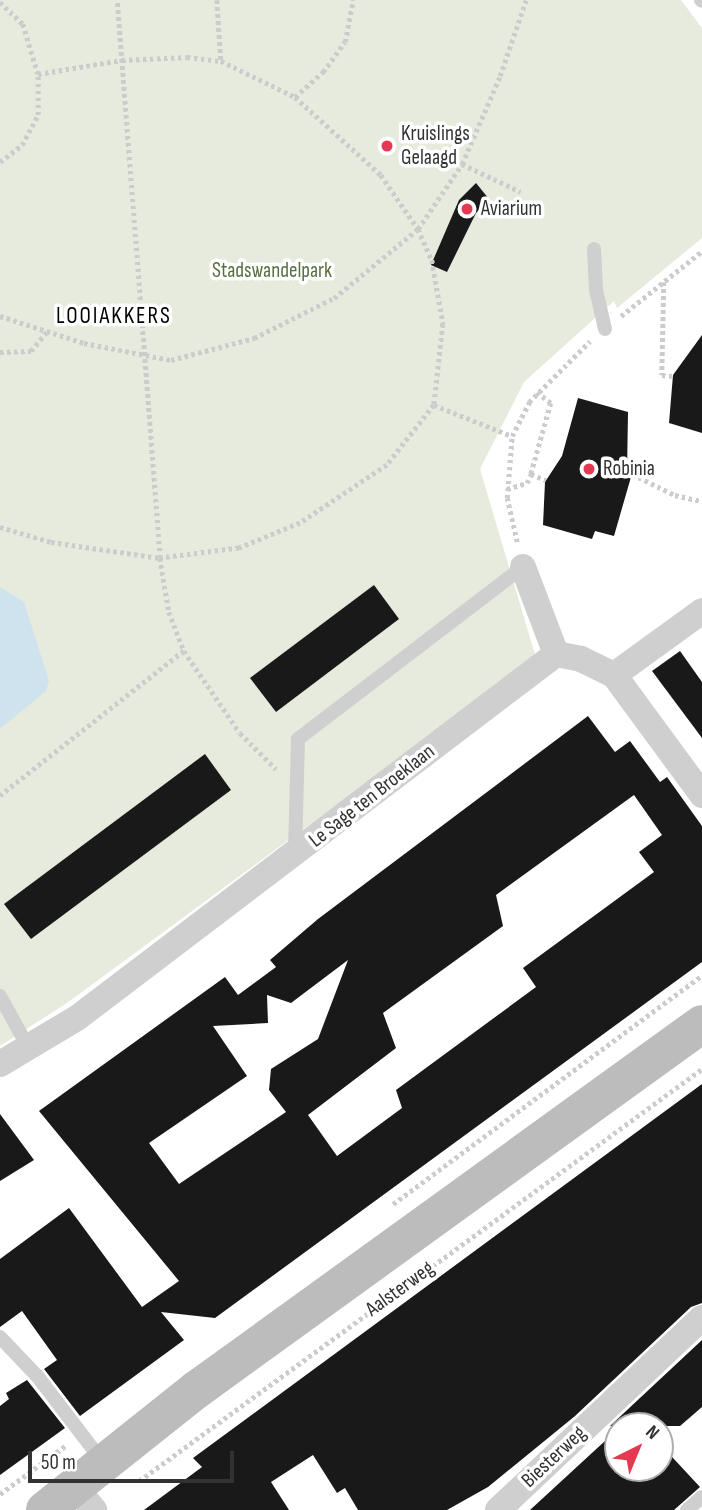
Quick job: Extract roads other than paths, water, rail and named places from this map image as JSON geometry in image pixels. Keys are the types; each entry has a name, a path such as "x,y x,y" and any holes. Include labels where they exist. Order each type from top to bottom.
{"main road":[{"name":"Aalsterweg","path":"657,1057 702,998"},
{"name":"Aalsterweg","path":"45,1510 97,1476 196,1390 702,1024"}],"street":[{"path":"523,567 556,654 581,659 614,675 702,795"},
{"path":"614,675 702,611"},
{"name":"Le Sage ten Broeklaan","path":"0,1063 77,1018 295,855 556,654"},
{"name":"Biesterweg","path":"498,1510 702,1318"}],"lane":[{"path":"594,249 596,290 605,329"},
{"path":"295,855 298,739 523,567"},
{"path":"0,996 28,1047"},
{"path":"0,1336 38,1377 97,1476"},
{"path":"687,1510 702,1497"}],"water":[{"path":"0,587 24,602 49,681 46,691 0,729"}],"place":[{"name":"Kruislings Gelaagd","path":"387,146"},
{"name":"Aviarium","path":"467,209"},
{"name":"Robinia","path":"589,469"}],"district":[{"name":"LOOIAKKERS","path":"114,316"}],"park label":[{"name":"Stadswandelpark","path":"272,271"}]}
